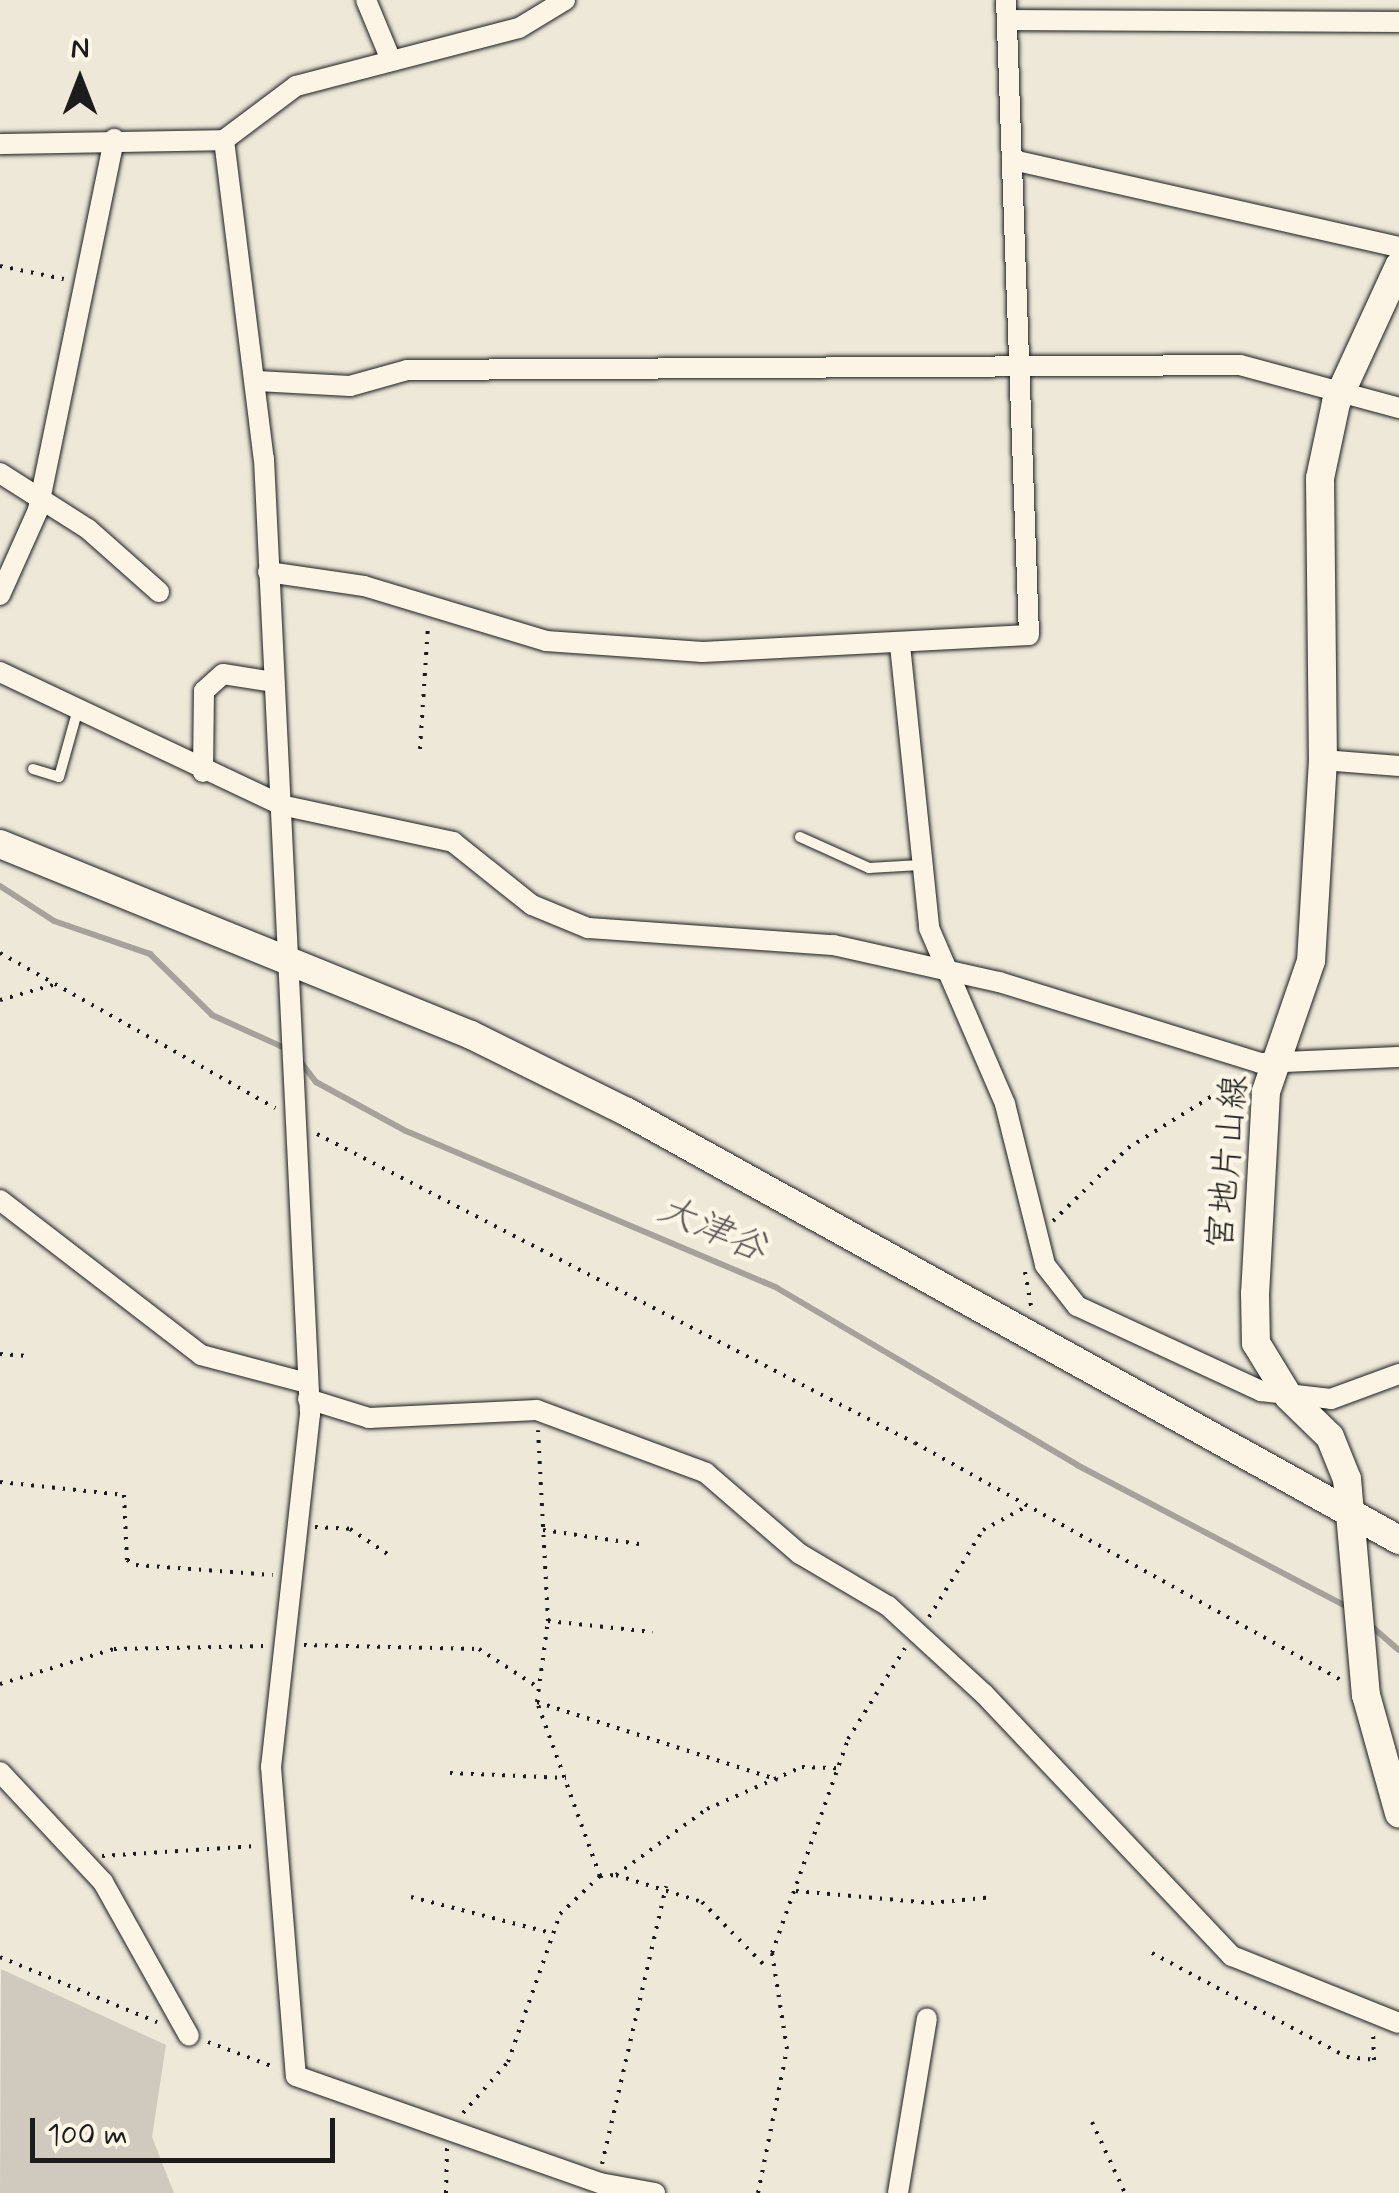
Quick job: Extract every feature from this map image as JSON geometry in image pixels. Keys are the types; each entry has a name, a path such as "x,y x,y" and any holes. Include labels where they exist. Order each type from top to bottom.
{"main road":[{"name":"宮地片山線","path":"1399,266 1340,394 1315,552 1323,760 1311,961 1268,1063 1258,1174 1256,1343 1289,1397 1330,1437 1354,1516 1366,1695 1399,1813"},
{"path":"0,844 288,969 471,1036 627,1112 1399,1540"}],"street":[{"path":"366,0 391,60"},
{"path":"0,144 224,140 296,86 391,60 565,0"},
{"path":"268,572 430,606 546,641 703,652 900,645 1028,635 1017,161 1008,10 1399,22"},
{"path":"0,594 40,497 114,139"},
{"path":"224,140 257,381 281,805 307,1391 299,1526 271,1768 296,2076 451,2130 599,2188 654,2193"},
{"path":"1017,161 1399,247"},
{"path":"257,381 332,387 407,370 1240,365 1399,408"},
{"path":"0,473 40,497 159,592"},
{"path":"900,645 920,865 948,976 1004,1104 1045,1266 1077,1306 1289,1397 1357,1396 1399,1374"},
{"path":"0,672 203,772 281,805 453,842 532,904 588,928 833,945 948,976 999,982 1268,1063 1399,1056"},
{"path":"203,772 204,692 223,674 274,682"},
{"path":"1323,760 1399,766"},
{"path":"0,1200 201,1355 307,1391 368,1418 537,1410 706,1473 800,1554 917,1634 1232,1956 1372,2017 1399,2023"},
{"path":"0,1772 86,1862 189,2036"},
{"path":"898,2193 927,2018"}],"lane":[{"path":"33,769 58,778 78,709"},
{"path":"800,836 870,868 920,865"}],"path":[{"path":"0,266 84,284"},
{"path":"420,749 430,606"},
{"path":"0,953 241,1082 295,1123 1028,1504 1366,1695"},
{"path":"0,1000 56,984"},
{"path":"1033,1314 1024,1274 1038,1240 1128,1148 1268,1063"},
{"path":"0,1354 28,1356"},
{"path":"537,1410 548,1621 537,1702 600,1876"},
{"path":"0,1482 124,1495 128,1560 136,1565 294,1578"},
{"path":"770,1969 860,1714 983,1530 1028,1504"},
{"path":"299,1526 350,1529 392,1557"},
{"path":"543,1530 646,1544"},
{"path":"548,1621 652,1632"},
{"path":"537,1702 778,1780"},
{"path":"616,1875 677,1826 802,1768 838,1768"},
{"path":"450,1773 566,1778"},
{"path":"86,1862 277,1845"},
{"path":"446,2193 451,2130 508,2062 553,1934 574,1894 600,1876 616,1875 666,1886 716,1910 770,1969 787,2048 758,2193"},
{"path":"599,2188 666,1886"},
{"path":"796,1890 932,1903 994,1897"},
{"path":"410,1897 553,1934"},
{"path":"1152,1953 1348,2056 1374,2060 1372,2017"},
{"path":"0,1957 296,2076"},
{"path":"1092,2122 1125,2193"}],"shaded area":[{"path":"1,1969 166,2045 152,2137 174,2193 0,2193"}],"waterway":[{"name":"大津谷","path":"0,886 54,921 150,954 212,1015 287,1049"},
{"name":"大津谷","path":"297,1057 316,1082 406,1131 777,1288 1077,1465 1349,1608"},
{"name":"大津谷","path":"1370,1625 1399,1650"}]}
